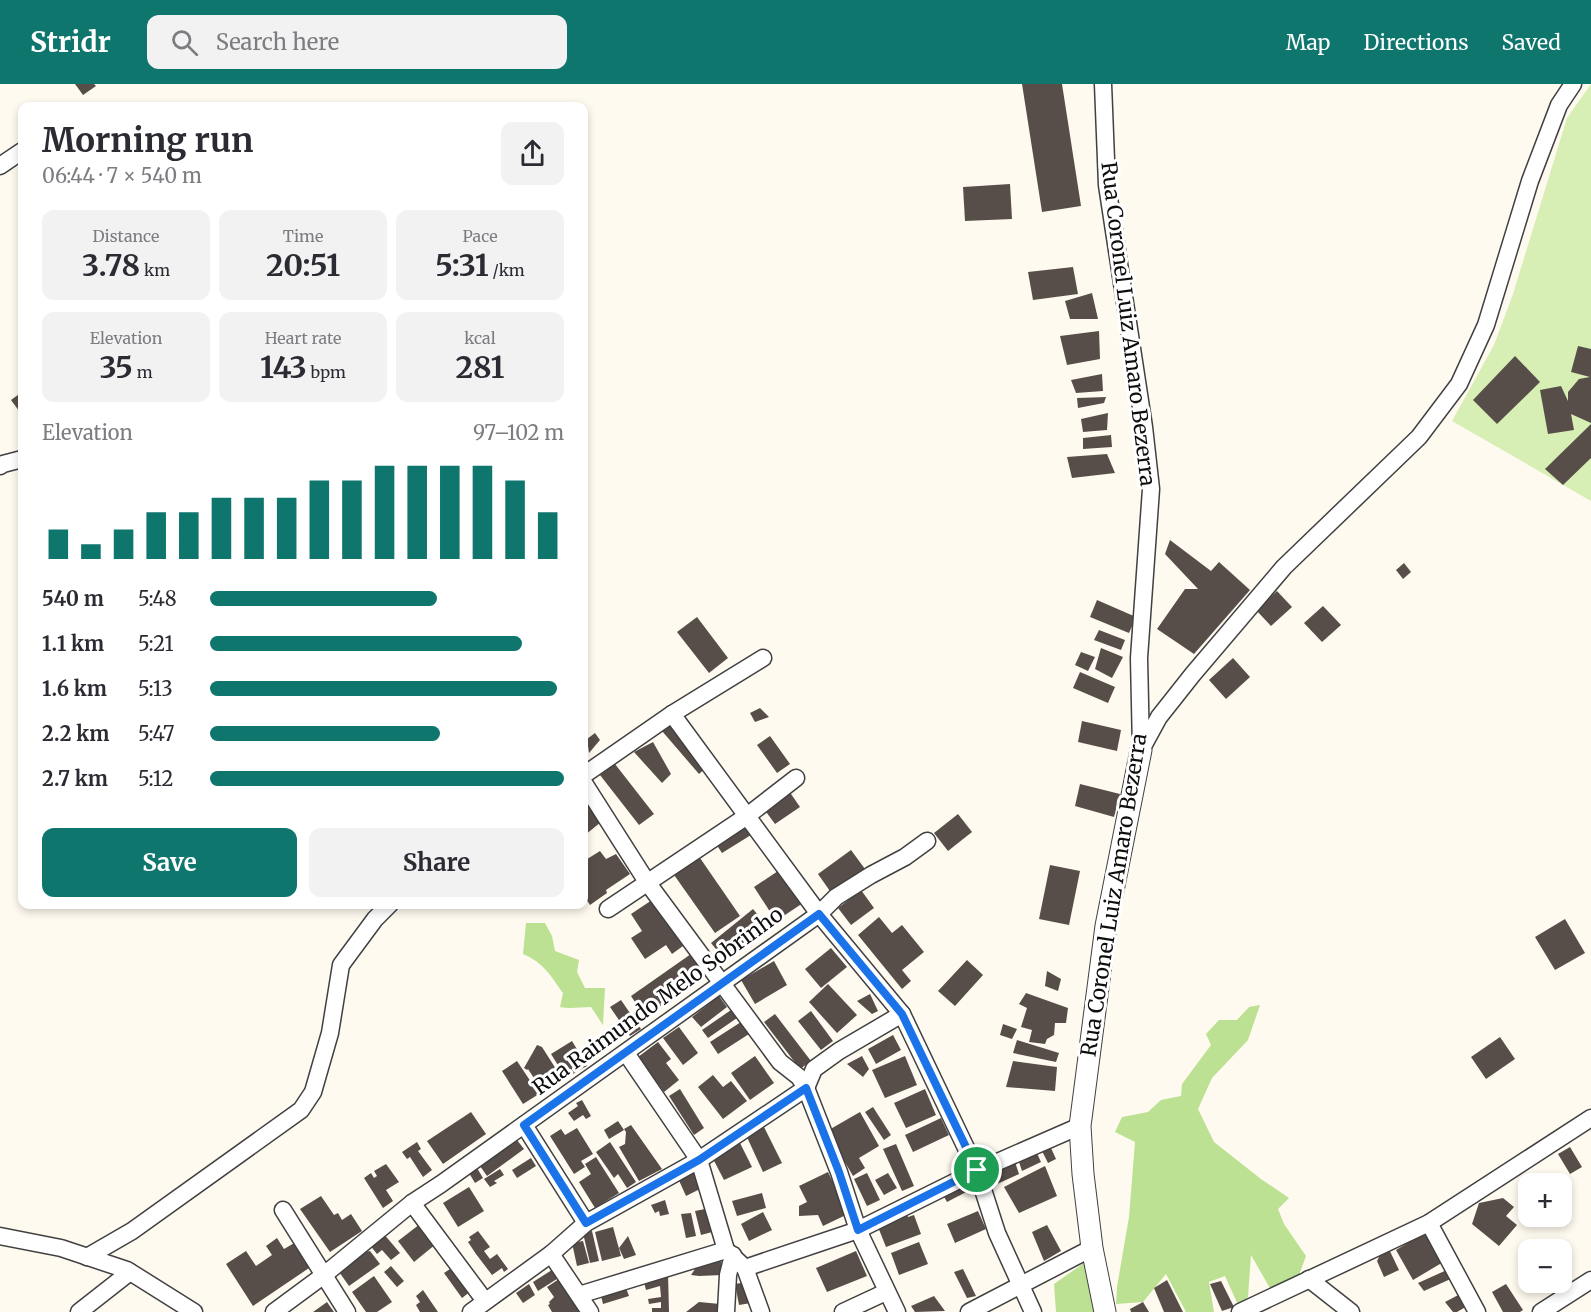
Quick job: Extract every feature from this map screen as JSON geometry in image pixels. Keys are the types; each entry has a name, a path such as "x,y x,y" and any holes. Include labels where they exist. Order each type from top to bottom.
{"street":[{"name":"Rua Coronel Luiz Amaro Bezerra","path":"1103,84 1107,185 1144,427 1151,489 1139,658 1141,750 1106,926 1080,1126 1092,1248 1105,1312"},
{"path":"1141,750 1159,717 1284,567 1419,437 1459,384 1486,325 1530,182 1559,105 1573,84"},
{"path":"0,166 18,154"},
{"path":"0,466 18,460"},
{"path":"588,772 672,714 762,658"},
{"name":"Rua Raimundo Melo Sobrinho","path":"274,1312 324,1275 412,1203 819,914 672,714"},
{"path":"608,909 747,816 796,778"},
{"path":"588,789 647,882 780,1062 799,1077 806,1088 839,1172 858,1230 897,1312"},
{"path":"927,841 905,857 836,897 819,914 902,1014 977,1170 997,1233 1033,1312"},
{"path":"87,1257 132,1231 301,1110 313,1092 330,1033 341,965 385,909"},
{"path":"471,1312 551,1254 586,1223 699,1160 806,1088 814,1069 902,1014"},
{"path":"626,1053 699,1160 730,1252 726,1312"},
{"path":"1240,1312 1429,1223 1591,1118"},
{"path":"524,1125 586,1223"},
{"path":"745,1268 858,1230 977,1170 1080,1126"},
{"path":"412,1203 485,1301"},
{"path":"283,1210 347,1312"},
{"path":"1429,1223 1477,1312"},
{"path":"0,1236 61,1248 130,1272 194,1312"},
{"path":"969,1312 1092,1248"},
{"path":"730,1252 745,1268 761,1312"},
{"path":"579,1295 730,1252"},
{"path":"551,1254 590,1312"},
{"path":"79,1312 130,1272"},
{"path":"1309,1279 1351,1312"},
{"path":"1540,1312 1591,1280"},
{"path":"843,1312 886,1292"}],"green space":[{"path":"1591,84 1591,501 1452,421 1494,345 1513,294 1567,118"},
{"path":"526,923 545,923 552,936 555,951 579,960 577,972 585,988 605,988 603,1025 591,1007 560,1007 563,993 541,966 523,954"},
{"path":"1260,1005 1248,1040 1212,1078 1198,1109 1214,1142 1289,1198 1278,1209 1284,1224 1306,1256 1298,1278 1271,1290 1251,1255 1248,1297 1239,1307 1225,1276 1209,1282 1214,1312 1186,1312 1166,1274 1143,1302 1116,1304 1129,1217 1135,1142 1115,1132 1122,1117 1148,1112 1161,1100 1181,1096 1182,1084 1211,1045 1206,1034 1219,1020 1237,1020 1249,1007"},
{"path":"1084,1263 1089,1265 1101,1312 1056,1312 1054,1284"}],"building":[{"path":"75,84 94,84 96,86 83,95"},
{"path":"1022,84 1062,84 1081,206 1042,212"},
{"path":"1010,184 1012,219 965,221 963,187"},
{"path":"1073,267 1078,294 1033,300 1028,272"},
{"path":"1092,293 1098,319 1070,319 1065,301"},
{"path":"1099,331 1100,359 1067,365 1060,336"},
{"path":"1578,346 1591,349 1591,423 1571,414 1574,430 1548,434 1540,390 1561,386 1568,401 1568,392 1579,379 1590,377 1571,372"},
{"path":"1515,356 1540,382 1497,424 1473,400"},
{"path":"1102,374 1103,391 1076,393 1071,380"},
{"path":"18,395 18,410 11,400"},
{"path":"1106,397 1104,403 1078,408 1077,398"},
{"path":"1108,413 1107,430 1083,432 1081,419"},
{"path":"1591,424 1591,458 1563,485 1545,469"},
{"path":"1111,435 1112,447 1083,449 1083,438"},
{"path":"1107,454 1115,473 1072,478 1067,457"},
{"path":"1170,540 1211,571 1219,562 1250,590 1194,654 1157,629 1185,589 1198,589 1165,554"},
{"path":"1404,563 1411,572 1403,579 1396,570"},
{"path":"1277,591 1292,607 1271,626 1256,610"},
{"path":"1097,600 1136,617 1129,633 1090,617"},
{"path":"1323,606 1341,625 1322,642 1304,623"},
{"path":"697,617 728,658 709,673 677,632"},
{"path":"1099,630 1125,640 1121,650 1094,640"},
{"path":"1101,648 1123,657 1112,678 1095,669"},
{"path":"1081,652 1095,657 1088,671 1075,665"},
{"path":"1233,658 1250,677 1226,699 1209,680"},
{"path":"1080,672 1115,687 1108,703 1073,688"},
{"path":"760,708 769,717 755,722 750,713"},
{"path":"1082,721 1121,730 1117,751 1078,742"},
{"path":"672,723 709,765 699,774 662,731"},
{"path":"595,733 600,740 589,753 588,746 588,738"},
{"path":"770,736 790,764 777,773 757,745"},
{"path":"653,742 671,774 662,783 634,752"},
{"path":"615,764 654,814 639,825 600,775"},
{"path":"1080,784 1120,794 1114,817 1075,806"},
{"path":"789,791 800,807 775,824 764,809"},
{"path":"588,807 606,818 588,833"},
{"path":"958,814 972,832 948,851 934,833"},
{"path":"745,826 751,835 722,853 716,844"},
{"path":"851,850 865,869 832,894 818,874"},
{"path":"600,851 606,859 616,854 630,874 606,890 607,893 590,905 588,902 588,858"},
{"path":"698,855 740,916 715,933 672,872"},
{"path":"1050,865 1080,871 1069,925 1039,919"},
{"path":"781,869 803,903 776,921 754,887"},
{"path":"861,890 874,908 851,925 838,908"},
{"path":"652,900 683,946 672,954 666,945 645,959 631,938 642,931 631,914"},
{"path":"753,909 767,926 724,959 711,943"},
{"path":"879,917 892,933 902,925 924,952 902,970 911,981 902,989 858,935"},
{"path":"1565,919 1585,953 1555,970 1535,937"},
{"path":"831,948 847,967 821,988 805,969"},
{"path":"691,954 705,974 645,1017 631,996"},
{"path":"967,960 983,975 955,1006 938,991"},
{"path":"774,961 787,985 755,1004 741,980"},
{"path":"1047,971 1061,979 1058,991 1045,986"},
{"path":"828,984 857,1015 837,1033 809,1002"},
{"path":"1026,993 1068,1008 1066,1023 1055,1023 1054,1035 1047,1039 1045,1044 1029,1042 1032,1030 1021,1027 1027,1008 1019,1004"},
{"path":"870,994 878,1011 872,1014 857,1001"},
{"path":"719,996 727,1007 701,1027 692,1017"},
{"path":"621,1000 641,1029 630,1036 610,1007"},
{"path":"731,1010 737,1018 708,1038 702,1030"},
{"path":"811,1011 833,1041 821,1050 798,1021"},
{"path":"775,1014 811,1061 800,1069 764,1022"},
{"path":"741,1022 749,1034 718,1054 710,1042"},
{"path":"1003,1024 1017,1029 1012,1039 1000,1035"},
{"path":"679,1027 698,1053 683,1065 663,1038"},
{"path":"893,1035 901,1050 876,1064 868,1049"},
{"path":"1500,1037 1515,1059 1486,1079 1471,1057"},
{"path":"1017,1040 1059,1053 1056,1062 1013,1053"},
{"path":"572,1041 587,1066 566,1078 551,1054"},
{"path":"658,1042 671,1059 666,1063 679,1080 664,1092 638,1057"},
{"path":"537,1045 542,1047 563,1080 543,1092 528,1069 524,1068"},
{"path":"755,1056 774,1083 750,1100 731,1073"},
{"path":"862,1056 869,1069 863,1077 847,1064"},
{"path":"905,1056 917,1085 885,1098 872,1070"},
{"path":"517,1061 539,1094 523,1104 502,1071"},
{"path":"1013,1061 1057,1067 1055,1091 1006,1087"},
{"path":"713,1075 723,1087 731,1081 747,1101 723,1119 698,1087"},
{"path":"680,1089 704,1128 694,1135 669,1096"},
{"path":"925,1089 936,1115 906,1128 894,1103"},
{"path":"582,1100 591,1116 586,1119 583,1115 574,1121 568,1113 578,1106 576,1103"},
{"path":"873,1107 891,1135 884,1140 865,1112"},
{"path":"471,1112 486,1134 443,1164 427,1141"},
{"path":"860,1112 879,1146 859,1158 865,1168 853,1176 827,1131"},
{"path":"941,1118 949,1135 913,1152 905,1135"},
{"path":"618,1121 624,1130 609,1139 604,1130"},
{"path":"631,1125 662,1169 639,1181 619,1147 625,1144 624,1129"},
{"path":"764,1127 782,1163 763,1172 746,1135"},
{"path":"577,1128 593,1154 581,1161 585,1167 574,1174 550,1136 561,1129 565,1135"},
{"path":"517,1140 524,1149 487,1176 480,1166"},
{"path":"739,1141 752,1167 724,1180 711,1155"},
{"path":"417,1142 421,1149 418,1151 432,1170 423,1177 410,1157 407,1159 402,1152"},
{"path":"610,1142 636,1182 627,1188 618,1174 614,1178 596,1152"},
{"path":"896,1144 914,1186 902,1191 883,1149"},
{"path":"1570,1147 1582,1167 1569,1173 1558,1154"},
{"path":"1051,1148 1056,1159 1048,1163 1042,1151"},
{"path":"1036,1151 1041,1162 1022,1171 1018,1159"},
{"path":"596,1157 619,1193 595,1208 579,1182 591,1174 585,1164"},
{"path":"531,1158 536,1166 517,1178 512,1170"},
{"path":"1015,1162 1019,1174 995,1185 991,1172"},
{"path":"386,1164 399,1182 386,1190 393,1201 383,1208 364,1178 371,1173 374,1178 377,1176 374,1171"},
{"path":"1045,1166 1057,1196 1019,1213 1004,1187"},
{"path":"477,1168 483,1178 475,1183 469,1173"},
{"path":"695,1168 704,1187 686,1196 677,1176"},
{"path":"500,1169 504,1175 494,1181 497,1183 490,1187 484,1179"},
{"path":"828,1172 848,1214 823,1226 818,1215 799,1216 799,1206 807,1202 799,1186"},
{"path":"867,1173 880,1200 867,1206 854,1179"},
{"path":"888,1173 897,1188 884,1195 875,1180"},
{"path":"965,1181 970,1190 947,1202 942,1193"},
{"path":"469,1187 484,1211 458,1227 443,1203"},
{"path":"762,1193 766,1208 737,1216 732,1201"},
{"path":"321,1196 334,1215 338,1213 342,1220 351,1214 362,1231 330,1252 300,1209"},
{"path":"1503,1198 1514,1207 1506,1216 1517,1225 1499,1246 1472,1224 1479,1203"},
{"path":"665,1200 669,1214 660,1216 659,1211 655,1213 651,1205"},
{"path":"710,1208 716,1231 701,1235 695,1211"},
{"path":"906,1211 908,1217 914,1215 921,1234 886,1247 876,1222"},
{"path":"978,1211 986,1229 955,1243 947,1224"},
{"path":"763,1212 772,1230 749,1241 741,1224"},
{"path":"691,1213 696,1236 686,1238 681,1214"},
{"path":"420,1224 436,1244 414,1262 398,1241"},
{"path":"1047,1225 1061,1251 1044,1261 1032,1232"},
{"path":"613,1227 621,1256 602,1261 595,1232"},
{"path":"1429,1230 1445,1261 1413,1280 1396,1250"},
{"path":"478,1231 490,1247 484,1251 490,1259 497,1254 508,1269 504,1272 502,1268 492,1275 468,1242 471,1240 469,1237"},
{"path":"592,1231 599,1261 590,1263 583,1233"},
{"path":"383,1233 400,1253 391,1260 382,1250 377,1254 369,1244"},
{"path":"628,1236 636,1255 624,1259 619,1248"},
{"path":"277,1238 284,1249 296,1242 312,1266 253,1306 226,1264 246,1251 256,1266 272,1255 266,1246"},
{"path":"583,1241 589,1263 577,1266 572,1243"},
{"path":"919,1242 928,1264 899,1275 891,1253"},
{"path":"1386,1243 1399,1270 1384,1277 1377,1261"},
{"path":"370,1251 380,1264 349,1286 337,1269 358,1253"},
{"path":"856,1251 867,1276 827,1292 816,1268"},
{"path":"721,1258 722,1275 691,1275 699,1263"},
{"path":"391,1266 404,1281 397,1287 384,1272"},
{"path":"453,1267 471,1291 462,1298 444,1273"},
{"path":"555,1268 560,1277 538,1291 533,1282"},
{"path":"963,1269 976,1296 967,1298 954,1272"},
{"path":"1449,1269 1455,1277 1424,1291 1418,1283"},
{"path":"668,1273 669,1312 652,1312 652,1308 661,1308 661,1302 649,1304 648,1299 661,1297 660,1286 646,1290 643,1278"},
{"path":"374,1276 392,1302 377,1312 366,1312 352,1292"},
{"path":"562,1277 584,1312 552,1312 548,1305 554,1297 547,1287"},
{"path":"1167,1280 1183,1312 1164,1312 1154,1288"},
{"path":"1221,1281 1234,1307 1222,1311 1210,1284"},
{"path":"747,1282 751,1303 739,1305 735,1284"},
{"path":"529,1284 535,1295 523,1303 516,1293"},
{"path":"1506,1284 1523,1310 1520,1312 1503,1312 1492,1292"},
{"path":"626,1288 629,1296 603,1304 600,1292"},
{"path":"423,1290 438,1312 420,1312 416,1305 420,1302 416,1296"},
{"path":"1462,1293 1469,1305 1453,1312 1445,1302"},
{"path":"934,1296 945,1311 915,1312 911,1306"},
{"path":"327,1302 334,1312 313,1312"},
{"path":"699,1302 720,1304 719,1312 686,1312"},
{"path":"1143,1302 1149,1312 1131,1312 1130,1309"}],"route":[{"path":"819,914 902,1014 977,1170 858,1230 839,1172 806,1088 699,1160 586,1223 524,1125 819,914"}]}
